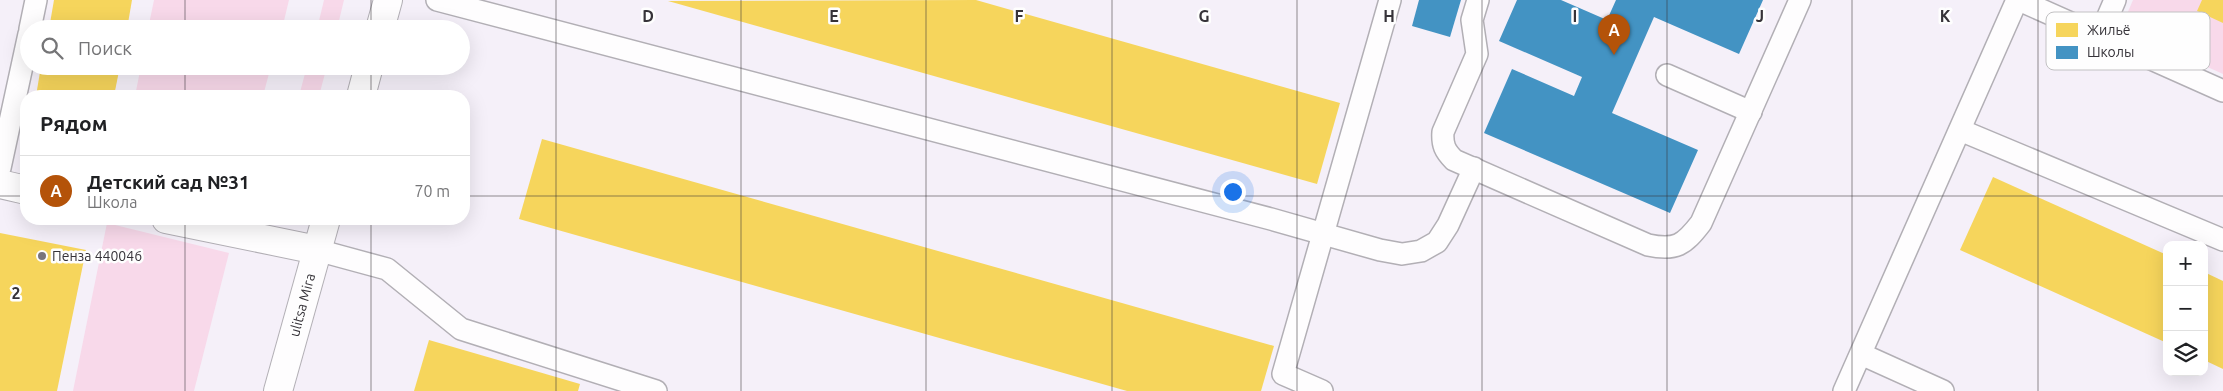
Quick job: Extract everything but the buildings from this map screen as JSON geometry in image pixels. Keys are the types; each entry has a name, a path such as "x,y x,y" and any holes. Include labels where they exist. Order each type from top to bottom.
{"main road":[{"path":"382,20 388,0"},
{"path":"363,90 367,75"},
{"path":"0,184 20,189"},
{"path":"195,225 317,250"},
{"name":"ulitsa Mira","path":"278,391 324,225"}],"lane":[{"path":"32,20 36,0"},
{"path":"437,0 1323,233 1380,250 1402,254 1421,251 1436,242 1448,225 1474,168"},
{"path":"1322,391 1283,374 1390,0"},
{"path":"1478,0 1472,20 1477,54 1443,132 1442,143 1446,152 1454,160 1648,245 1663,248 1678,246 1689,240 1701,223 1800,0"},
{"path":"1844,391 2018,0 2046,12"},
{"path":"2110,12 2115,0"},
{"path":"2177,70 2223,91"},
{"path":"0,168 20,75"},
{"path":"1667,76 1751,112"},
{"path":"1960,130 2223,240"},
{"path":"317,250 387,269 461,328 618,385 656,391"},
{"path":"1860,354 1943,391"}],"shaded area":[{"path":"154,0 289,0 284,20 150,20"},
{"path":"324,0 344,0 339,20 319,20"},
{"path":"2133,0 2223,0 2223,74 2210,68 2210,12 2128,12"},
{"path":"139,75 269,75 265,90 136,90"},
{"path":"305,75 325,75 321,90 301,90"},
{"path":"107,225 115,225 229,253 194,391 73,391"}],"place":[{"name":"Детский сад №31","path":"1614,55"},
{"name":"Пенза 440046","path":"42,256"}]}
